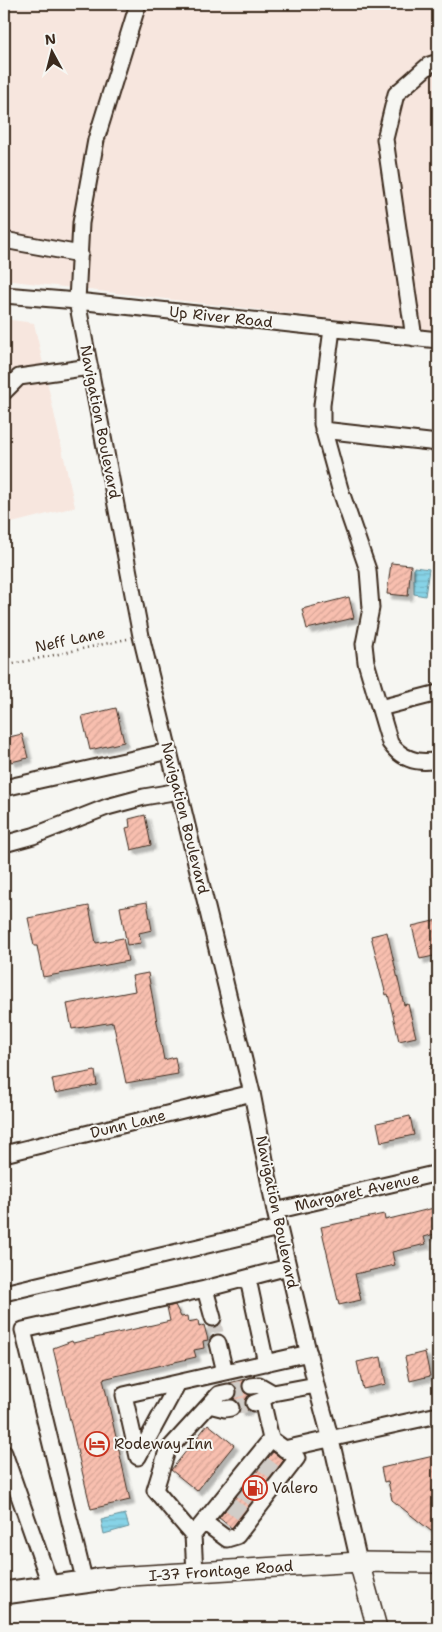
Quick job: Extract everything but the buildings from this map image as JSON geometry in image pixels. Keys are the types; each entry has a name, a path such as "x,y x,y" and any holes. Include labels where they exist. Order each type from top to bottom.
{"highway":[{"path":"4,1593 113,1578"}],"main road":[{"name":"I-37 Frontage Road","path":"4,1583 360,1562 438,1563"},
{"name":"Navigation Boulevard","path":"360,1562 377,1628"}],"street":[{"name":"Navigation Boulevard","path":"138,4 96,140 82,223 77,301 141,636 252,1093 275,1211 360,1562"},
{"path":"414,338 385,139 396,94 429,65 438,62"},
{"path":"4,240 80,254"},
{"name":"Up River Road","path":"4,295 77,301 438,340"},
{"path":"332,329 322,405 323,430 340,489 368,570 371,608 364,644 366,662 390,743 396,752 418,762 438,760"},
{"path":"4,392 19,376 90,367"},
{"path":"323,430 438,443"},
{"path":"380,708 438,693"},
{"path":"4,788 169,751"},
{"path":"4,844 33,836 107,807 144,797 179,791"},
{"name":"Dunn Lane","path":"4,1154 252,1093"},
{"name":"Margaret Avenue","path":"275,1211 438,1173"},
{"path":"4,1293 279,1228"},
{"path":"84,1579 23,1330 248,1279 288,1267"},
{"path":"248,1279 266,1363"},
{"path":"205,1289 213,1318"},
{"path":"218,1342 225,1372"},
{"path":"178,1383 138,1457 124,1395 309,1353"},
{"path":"193,1535 248,1475 259,1461 271,1440 259,1385 251,1386"},
{"path":"263,1399 316,1385"},
{"path":"195,1572 193,1535 155,1490 168,1451 219,1394 228,1392"},
{"path":"209,1405 225,1409 231,1408"},
{"path":"284,1449 438,1415"},
{"path":"204,1522 227,1539 237,1536 247,1518 297,1458 271,1440"},
{"path":"4,1453 49,1580"}],"path":[{"name":"Neff Lane","path":"4,666 141,636"}],"shaded area":[{"path":"4,4 438,4 438,331 4,280"},
{"path":"4,319 34,323 75,507 4,525"}],"water":[{"path":"414,567 429,569 425,596 414,594"},
{"path":"125,1514 129,1527 104,1534 101,1520"}],"tunnel":[{"path":"213,1318 218,1343"},
{"path":"228,1392 251,1386"},
{"path":"231,1408 254,1403"},
{"path":"262,1463 278,1475"},
{"path":"251,1477 267,1489"},
{"path":"241,1490 256,1502"},
{"path":"230,1504 245,1516"}],"place":[{"name":"Rodeway Inn","path":"97,1444"},
{"name":"Valero","path":"255,1488"}]}
